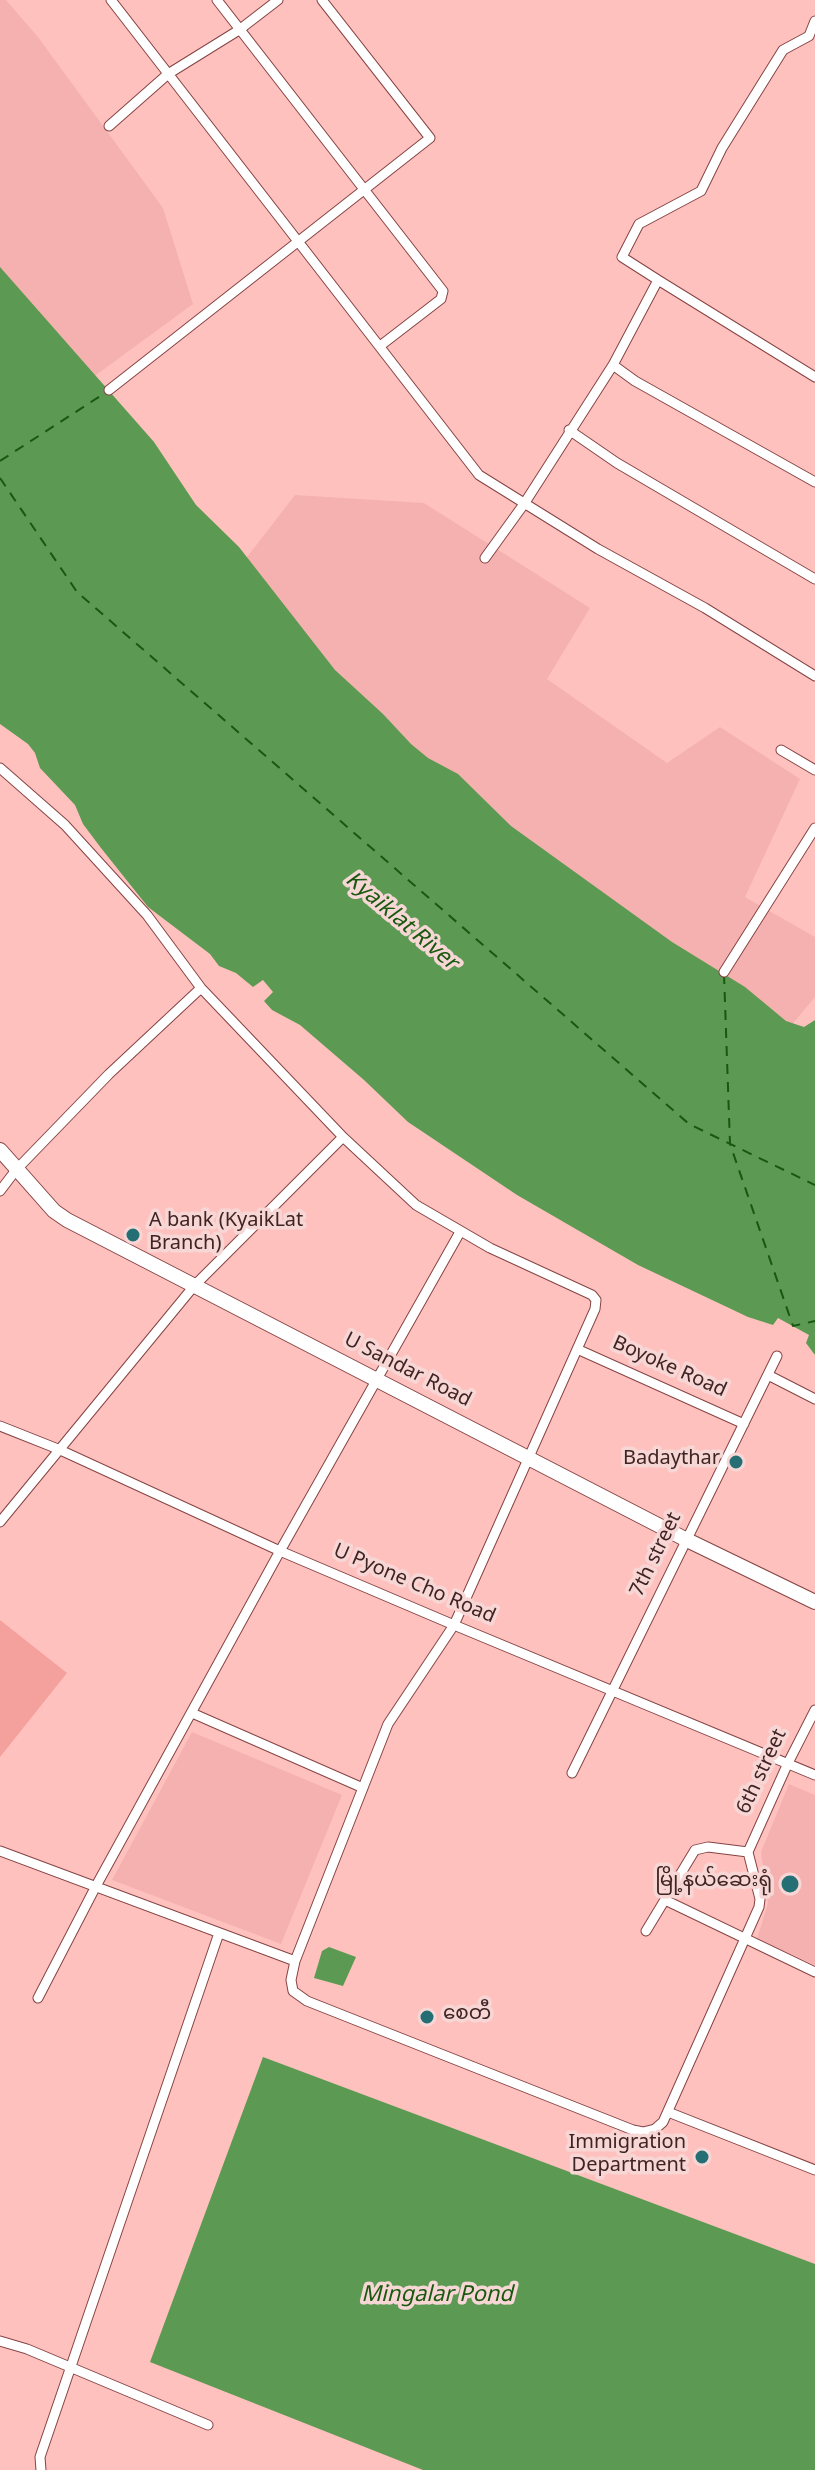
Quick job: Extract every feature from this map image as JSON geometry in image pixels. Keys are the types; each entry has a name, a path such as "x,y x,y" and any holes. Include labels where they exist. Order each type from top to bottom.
{"main road":[{"name":"U Sandar Road","path":"0,1150 54,1211 687,1540 815,1602"}],"street":[{"path":"111,0 479,475 598,549 705,608 815,676"},
{"path":"217,0 443,291 441,299 380,346"},
{"path":"109,126 168,74 239,30 278,0"},
{"path":"109,390 430,138 322,0"},
{"path":"815,21 809,36 783,50 722,148 701,191 639,224 622,257 815,377"},
{"path":"485,558 524,504 613,365 658,280"},
{"path":"613,365 635,381 815,482"},
{"path":"569,430 617,463 815,579"},
{"path":"781,750 815,770"},
{"path":"0,768 65,825 137,904 201,988 343,1137 416,1205 460,1232 594,1298 596,1305 454,1625 388,1724 295,1961 291,1986 297,1996 307,2001 643,2132 655,2129 663,2122 747,1939 760,1903 748,1852 708,1847 695,1850 646,1931"},
{"path":"724,972 815,828"},
{"path":"0,1191 16,1170 109,1074 201,988"},
{"path":"0,1522 194,1286 343,1137"},
{"path":"38,1998 280,1551 460,1232"},
{"name":"Boyoke Road","path":"577,1349 744,1424"},
{"name":"7th street","path":"572,1773 777,1356"},
{"path":"768,1375 815,1399"},
{"name":"U Pyone Cho Road","path":"0,1426 58,1449 280,1551 815,1775"},
{"name":"6th street","path":"748,1852 815,1710"},
{"path":"192,1713 363,1788"},
{"path":"0,1851 295,1961"},
{"path":"665,1900 815,1972"},
{"path":"41,2470 40,2457 219,1933"},
{"path":"668,2112 815,2170"},
{"path":"0,2341 208,2425"}],"shaded area":[{"path":"0,0 6,0 38,37 163,208 193,304 77,389 0,291"},
{"path":"295,495 424,503 590,608 547,679 667,763 720,727 800,779 745,897 815,937 815,997 784,1034 336,720 237,570"},
{"path":"0,1620 67,1673 0,1757"},
{"path":"192,1732 342,1795 281,1944 112,1880"},
{"name":"မြို့နယ်ဆေးရုံ","path":"789,1784 815,1795 815,1965 757,1939 768,1903 761,1852"}],"water":[{"name":"Kyaiklat River","path":"0,267 154,442 196,505 239,547 335,670 411,744 428,758 458,774 511,826 672,942 745,987 786,1021 804,1027 815,1020 815,1355 806,1343 809,1335 778,1318 773,1325 748,1317 638,1265 517,1195 408,1122 300,1025 272,1010 264,1001 273,992 263,980 253,987 236,973 219,966 210,954 148,907 83,824 75,805 40,768 28,744 0,724"},
{"path":"329,1947 356,1957 343,1986 314,1978 322,1951"},
{"name":"Mingalar Pond","path":"263,2057 815,2264 815,2470 423,2470 150,2362"}],"ferry route":[{"path":"0,461 108,391"},
{"path":"0,478 77,592 689,1124 815,1185"},
{"path":"724,974 730,1144 793,1326 815,1321"}],"place":[{"name":"A bank (KyaikLat Branch)","path":"133,1235"},
{"name":"Badaythar","path":"736,1462"},
{"name":"မြို့နယ်ဆေးရုံ","path":"790,1884"},
{"name":"စေတီ","path":"427,2017"},
{"name":"Immigration Department","path":"702,2157"}]}
